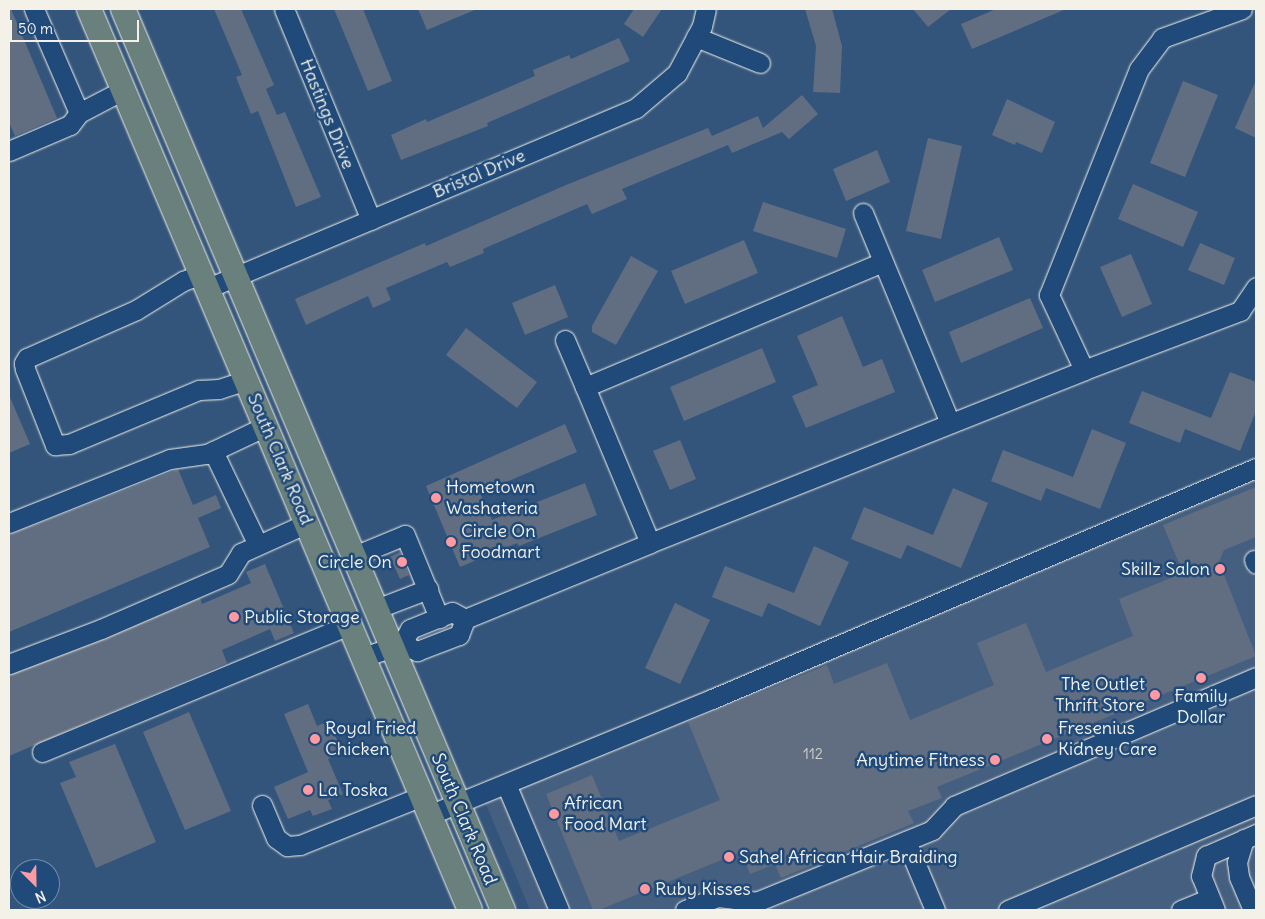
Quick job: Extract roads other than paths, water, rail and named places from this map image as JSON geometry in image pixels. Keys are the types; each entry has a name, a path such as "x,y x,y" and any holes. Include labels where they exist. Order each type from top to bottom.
{"main road":[{"name":"South Clark Road","path":"89,9 470,910"},
{"name":"South Clark Road","path":"124,9 376,609 397,646 458,803 503,910"}],"street":[{"path":"34,9 79,114"},
{"name":"Hastings Drive","path":"284,9 371,220"},
{"name":"Bristol Drive","path":"246,380 219,389 199,390 69,444 55,445 24,363 27,358 136,310 183,281 205,281 236,276 636,108 677,73 702,26 706,9"},
{"path":"1084,370 1049,295 1139,69 1162,38 1242,9"},
{"path":"696,37 760,63"},
{"path":"9,151 70,126 79,114 123,90"},
{"path":"863,213 950,424"},
{"path":"585,387 883,262"},
{"path":"363,657 397,646 417,652 459,635 465,619 1084,370 1240,312 1256,287"},
{"path":"565,340 650,543"},
{"path":"9,523 170,458 207,454 266,426"},
{"path":"213,451 258,545"},
{"path":"262,806 276,838 287,846 300,845 426,806 458,803 712,700 1256,468"},
{"path":"9,664 101,629 228,574 241,553 307,523"},
{"path":"354,556 405,535 438,618"},
{"path":"376,609 428,589"},
{"path":"397,646 410,629 452,612 465,619"},
{"path":"42,752 349,625"},
{"path":"685,910 718,897 758,906 932,830 954,806 1256,677"},
{"path":"506,784 559,910"},
{"path":"1008,910 1256,804"},
{"path":"1181,910 1212,904 1201,876 1206,856 1250,837"},
{"path":"1250,837 1237,862 1240,877 1253,910"},
{"path":"906,841 935,910"}],"place":[{"name":"Hometown Washateria","path":"436,498"},
{"name":"Circle On Foodmart","path":"451,542"},
{"name":"Circle On","path":"402,562"},
{"name":"Skillz Salon","path":"1220,569"},
{"name":"Public Storage","path":"234,617"},
{"name":"Family Dollar","path":"1201,678"},
{"name":"The Outlet Thrift Store","path":"1155,695"},
{"name":"Royal Fried Chicken","path":"315,739"},
{"name":"Fresenius Kidney Care","path":"1047,739"},
{"name":"Anytime Fitness","path":"995,760"},
{"name":"La Toska","path":"308,790"},
{"name":"African Food Mart","path":"554,814"},
{"name":"Sahel African Hair Braiding","path":"729,857"},
{"name":"Ruby Kisses","path":"645,889"}]}
